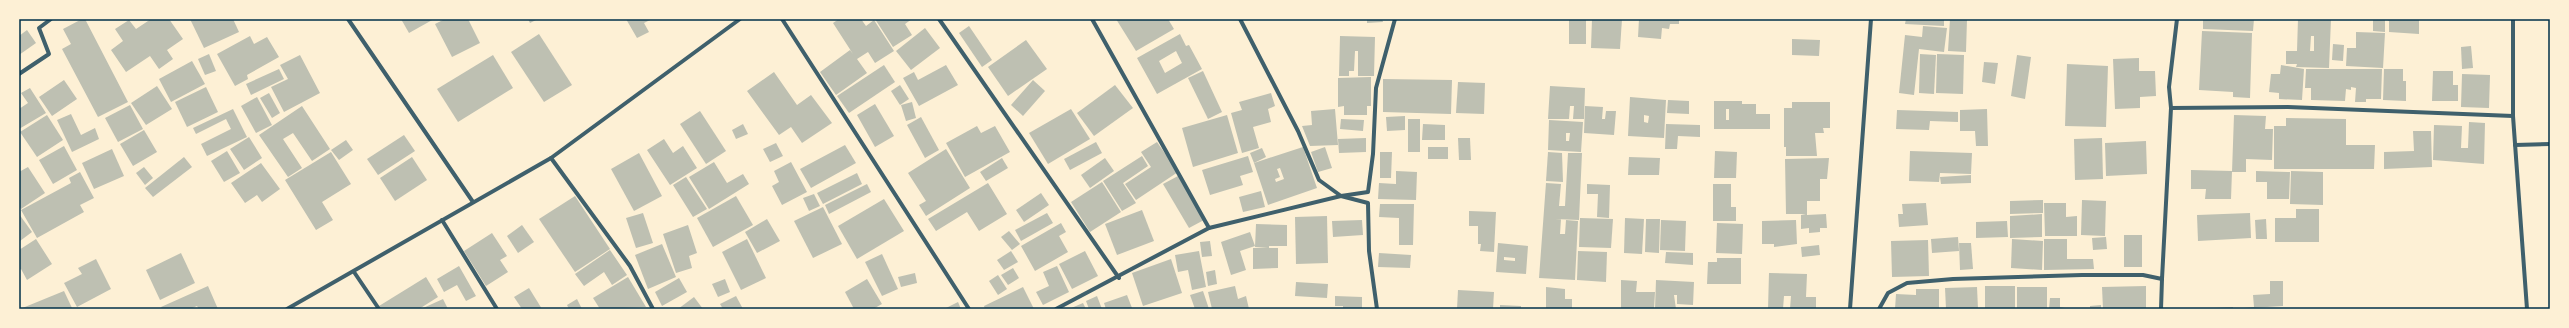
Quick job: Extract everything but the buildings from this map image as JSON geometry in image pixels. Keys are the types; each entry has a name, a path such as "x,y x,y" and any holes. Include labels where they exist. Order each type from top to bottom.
{"street":[{"path":"19,74 50,54 39,28 51,19"},
{"path":"348,19 473,202"},
{"path":"287,309 551,158 740,19"},
{"path":"782,19 969,309"},
{"path":"939,19 1119,278"},
{"path":"1092,19 1208,228"},
{"path":"1240,19 1298,131 1319,180 1341,196 1368,203 1369,251 1377,309"},
{"path":"1056,309 1119,278 1208,228 1341,196 1368,192 1373,154 1376,88 1395,19"},
{"path":"1850,309 1871,19"},
{"path":"2161,309 2171,108 2169,87 2177,19"},
{"path":"2513,19 2513,116 2526,309"},
{"path":"2171,108 2288,107 2513,116"},
{"path":"2515,145 2550,144"},
{"path":"551,158 630,266 653,309"},
{"path":"442,220 497,309"},
{"path":"354,272 379,309"},
{"path":"1879,309 1888,293 1906,283 1953,278 2082,275 2143,275 2162,278"}]}
